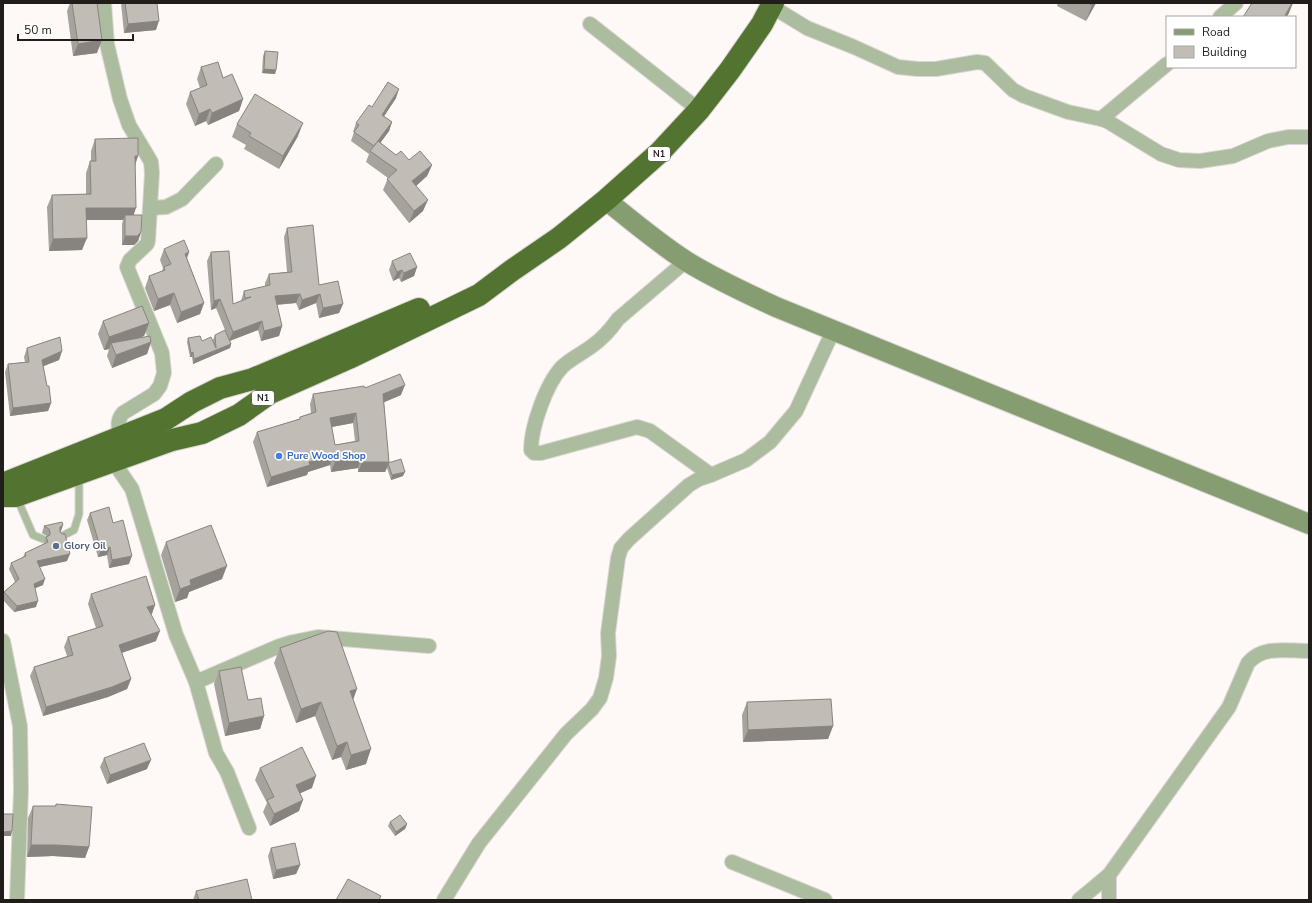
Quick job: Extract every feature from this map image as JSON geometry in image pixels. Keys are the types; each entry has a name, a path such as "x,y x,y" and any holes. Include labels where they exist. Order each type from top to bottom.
{"highway":[{"name":"N1","path":"7,492 79,472 172,440 202,433 239,415 270,393 349,358 479,295 559,238 606,200 660,152 699,110 730,70 762,24 772,5"},
{"name":"N1","path":"7,492 120,437 166,419 192,402 220,388 253,379 511,271"}],"street":[{"path":"104,3 107,44 120,99 128,125 148,155 152,173 147,244 130,260 128,267 162,353 164,373 160,386 154,394 123,413 120,417 118,421 120,437"},
{"path":"1221,16 1236,3"},
{"path":"772,5 807,28 898,67 918,70 936,69 977,62 985,63 1013,90 1024,96 1068,112 1101,119 1118,127 1161,154 1179,160 1200,161 1233,156 1268,141 1288,137 1309,137"},
{"path":"590,24 699,110"},
{"path":"1101,119 1166,65"},
{"path":"150,208 166,206 182,199 216,164"},
{"path":"606,200 650,236 686,261 730,285 776,307 1309,524"},
{"path":"686,261 618,319 611,329 594,345 562,367 547,390 536,417 531,450 534,453 541,453 637,427 650,431 711,475"},
{"path":"444,900 479,843 566,734 592,709 600,698 606,678 609,656 608,632 618,558 621,548 628,539 689,485 699,479 746,460 770,442 796,411 833,331"},
{"path":"113,461 132,489 176,635 196,682 216,753 227,772 249,828"},
{"path":"196,682 277,646 318,637 429,646"},
{"path":"3,641 20,726 21,790 17,900"},
{"path":"1079,900 1109,875 1229,707 1251,659 1266,651 1309,651"},
{"path":"732,862 824,900"},
{"path":"1109,875 1109,900"}],"lane":[{"path":"62,536 74,530 79,514 79,472"},
{"path":"7,492 33,534 43,539"}],"building":[{"path":"72,3 97,3 102,40 78,44"},
{"path":"125,3 157,3 159,21 128,24"},
{"path":"1252,3 1292,3 1285,16 1244,16"},
{"path":"265,51 278,52 276,70 264,69"},
{"path":"218,62 223,78 232,74 243,99 212,113 210,109 199,114 190,92 207,85 201,67"},
{"path":"388,82 399,89 382,115 392,122 374,146 354,132 359,125 356,123 369,105 372,107"},
{"path":"255,94 303,123 283,156 249,136 251,133 237,124"},
{"path":"138,138 138,156 135,156 136,208 86,208 87,238 53,239 52,195 91,194 90,161 96,161 95,139"},
{"path":"378,141 396,155 401,151 409,160 420,151 432,165 412,181 428,200 414,211 387,179 397,170 370,151"},
{"path":"125,215 142,215 141,232 137,236 125,236"},
{"path":"313,225 319,285 338,281 343,304 323,308 320,294 302,300 300,294 275,296 282,326 264,331 262,321 233,332 220,299 214,301 211,252 229,251 233,304 251,297 245,298 244,291 270,285 269,274 292,272 287,228"},
{"path":"184,240 189,252 185,254 204,303 181,312 174,293 158,299 149,276 165,270 164,267 171,264 164,249"},
{"path":"410,253 417,267 404,273 402,270 397,272 392,261"},
{"path":"142,306 149,323 109,337 103,321"},
{"path":"225,330 231,344 194,359 193,352 191,353 188,338 200,336 202,341 211,337 216,348 215,335"},
{"path":"150,336 151,342 116,355 111,343"},
{"path":"60,337 62,351 42,360 47,386 49,386 51,403 13,408 8,364 29,362 27,348"},
{"path":"400,374 405,385 383,394 389,462 362,462 362,457 335,462 333,455 309,462 310,465 271,477 257,432 300,419 300,417 316,412 313,394 364,386 365,388","holes":["356,413 359,441 335,445 330,418"]},
{"path":"401,459 405,472 392,475 388,463"},
{"path":"109,507 113,523 123,520 132,556 112,560 110,547 101,550 90,513"},
{"path":"62,522 63,525 60,527 60,532 65,534 70,554 37,561 45,579 34,584 38,601 17,606 4,592 19,579 11,563 26,556 25,553 48,542 46,537 50,535 50,532 49,529 44,526"},
{"path":"211,525 227,566 190,580 191,585 180,589 166,542"},
{"path":"146,576 155,605 147,607 160,631 119,645 131,679 112,687 46,707 34,667 73,655 68,637 103,626 91,594"},
{"path":"328,631 337,632 357,689 350,691 371,749 351,755 347,742 337,746 321,702 301,709 280,648"},
{"path":"241,667 248,700 261,698 264,716 229,723 219,671"},
{"path":"831,699 833,726 748,730 747,702"},
{"path":"144,743 151,760 110,775 104,758"},
{"path":"302,747 316,776 296,785 303,800 274,814 267,800 274,797 260,768"},
{"path":"56,804 92,807 89,847 31,845 33,806 56,806"},
{"path":"3,814 13,814 12,831 3,832"},
{"path":"400,815 407,824 396,832 390,822"},
{"path":"295,843 300,865 276,870 271,848"},
{"path":"247,879 252,900 199,900 196,891"},
{"path":"348,879 381,896 379,900 336,900"}],"place":[{"name":"Pure Wood Shop","path":"279,456"},
{"name":"Glory Oil","path":"56,546"}]}
